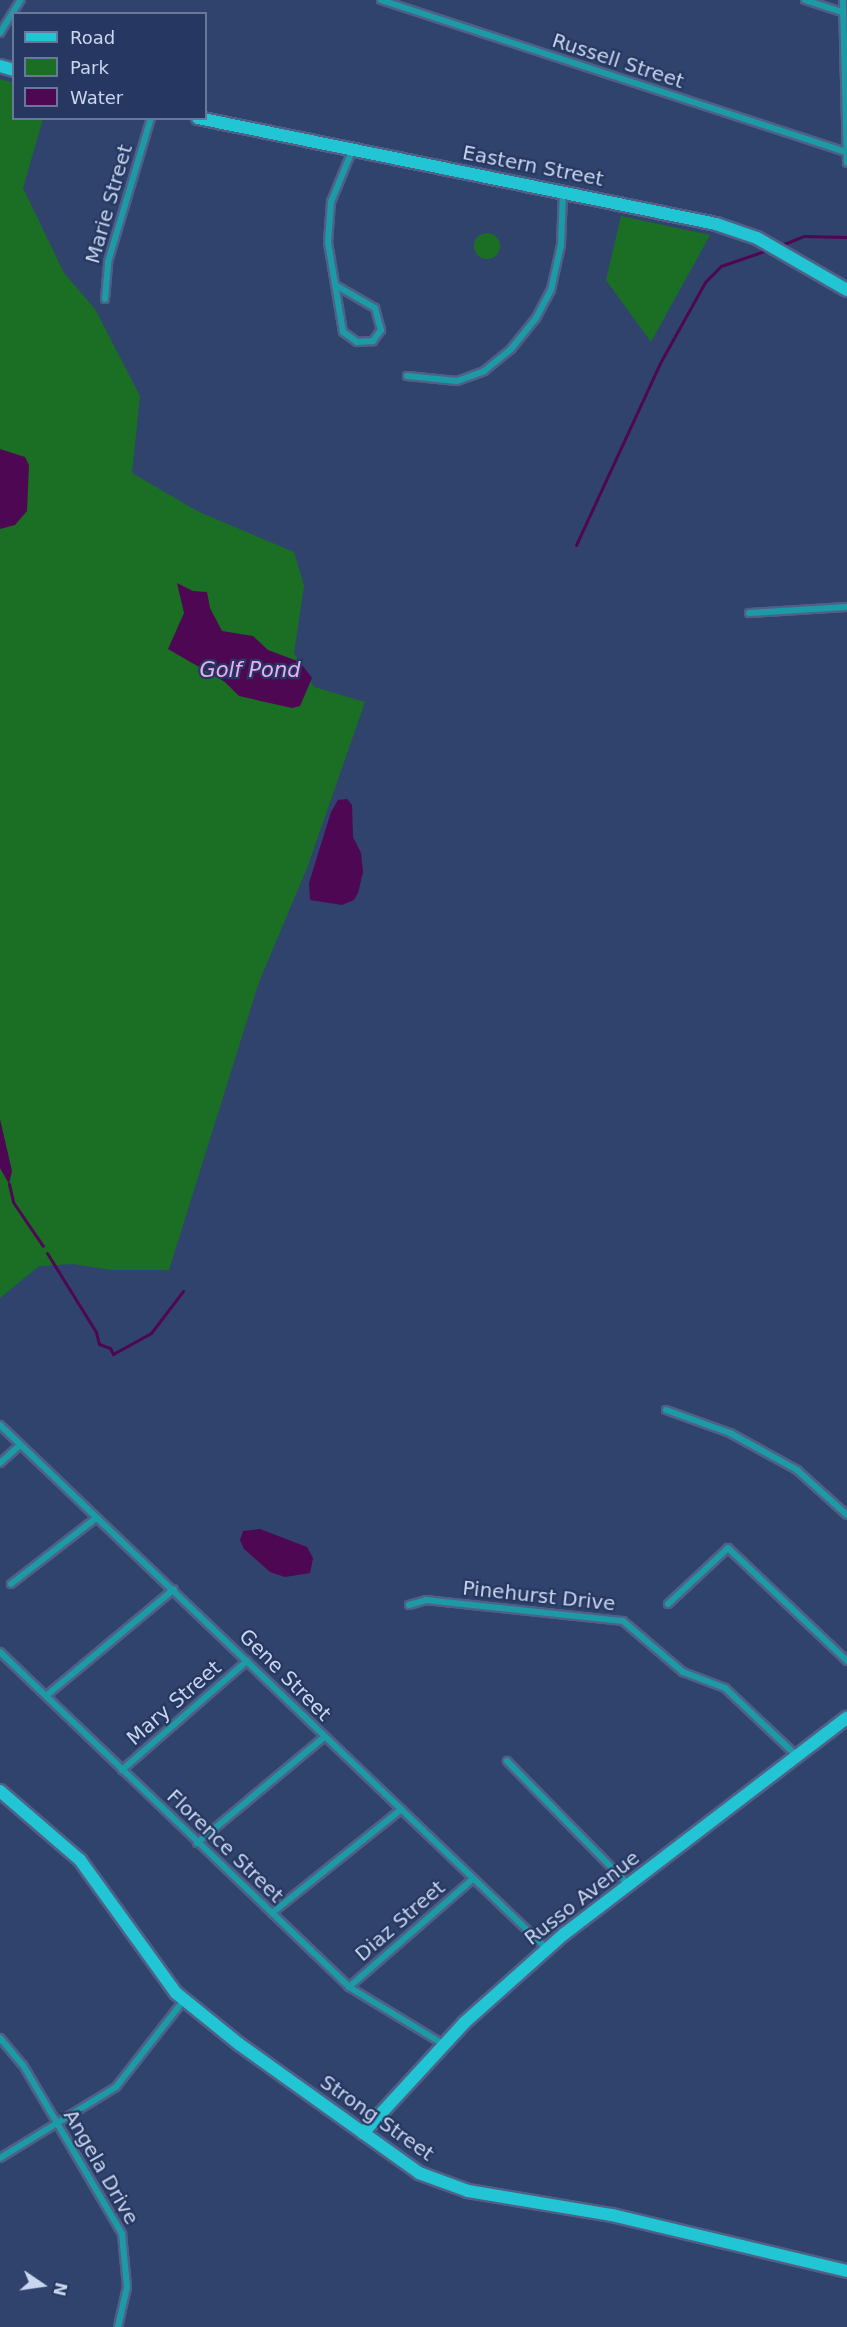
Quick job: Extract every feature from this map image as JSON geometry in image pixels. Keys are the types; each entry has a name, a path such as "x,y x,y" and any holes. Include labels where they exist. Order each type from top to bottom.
{"street":[{"name":"Russell Street","path":"381,0 844,152"},
{"path":"805,0 843,12"},
{"path":"843,0 844,152 847,164"},
{"path":"0,33 12,14"},
{"name":"Marie Street","path":"105,299 108,262 150,120"},
{"name":"Eastern Street","path":"207,120 688,217 757,238 847,290"},
{"path":"337,286 375,308 381,330 373,341 357,342 343,332 337,286 329,251 328,216 352,151"},
{"path":"407,376 435,381 475,375 518,342 536,318 553,282 561,245 563,192"},
{"path":"749,613 847,607"},
{"path":"666,1410 730,1433 797,1470 847,1515"},
{"name":"Gene Street","path":"0,1425 96,1518 174,1589 324,1737 547,1949"},
{"path":"0,1463 20,1445"},
{"path":"11,1584 96,1518"},
{"path":"668,1604 719,1552 728,1548 735,1552 847,1661"},
{"path":"47,1695 174,1589"},
{"name":"Pinehurst Drive","path":"409,1605 426,1600 623,1621 683,1672 725,1688 798,1757"},
{"name":"Florence Street","path":"0,1653 47,1695 197,1843 349,1987 443,2044"},
{"name":"Mary Street","path":"122,1770 247,1661"},
{"name":"Russo Avenue","path":"363,2133 443,2044 547,1949 628,1884 847,1718"},
{"path":"197,1843 324,1737"},
{"path":"507,1761 628,1884"},
{"name":"Strong Street","path":"0,1791 76,1855 159,1972 184,2001 419,2173 450,2186 612,2215 847,2271"},
{"path":"272,1913 402,1809"},
{"name":"Diaz Street","path":"349,1987 473,1879"},
{"path":"0,2158 116,2087 184,2001"},
{"name":"Angela Drive","path":"0,2038 23,2065 122,2234 127,2287 118,2327"}],"green space":[{"path":"0,79 12,83 12,120 43,120 23,188 64,273 95,309 140,396 132,473 199,512 294,552 304,586 294,653 314,687 365,702 307,868 259,982 169,1270 112,1270 73,1264 39,1266 0,1298"},
{"path":"621,216 710,235 651,342 606,280"},
{"path":"487,233 496,237 500,246 496,255 487,259 478,255 474,246 478,237"}],"water":[{"path":"0,449 25,457 29,465 27,511 15,525 0,529"},
{"name":"Golf Pond","path":"177,583 193,591 207,592 210,608 222,631 253,636 268,650 300,662 312,678 300,706 292,708 239,696 225,682 168,649 184,613"},
{"path":"347,799 352,805 353,837 361,853 363,872 358,893 354,900 342,905 310,900 309,883 331,812 338,800"},
{"path":"0,1119 12,1171 9,1184 0,1168"},
{"path":"260,1529 307,1547 313,1558 310,1573 285,1577 270,1572 244,1549 240,1540 243,1531"}],"waterway":[{"path":"779,246 804,236 847,237"},
{"path":"576,545 660,363 705,282 721,266 770,249"},
{"path":"9,1184 13,1202 43,1246"},
{"path":"47,1253 96,1332 99,1344 110,1348 113,1354 151,1333 183,1291"}]}
